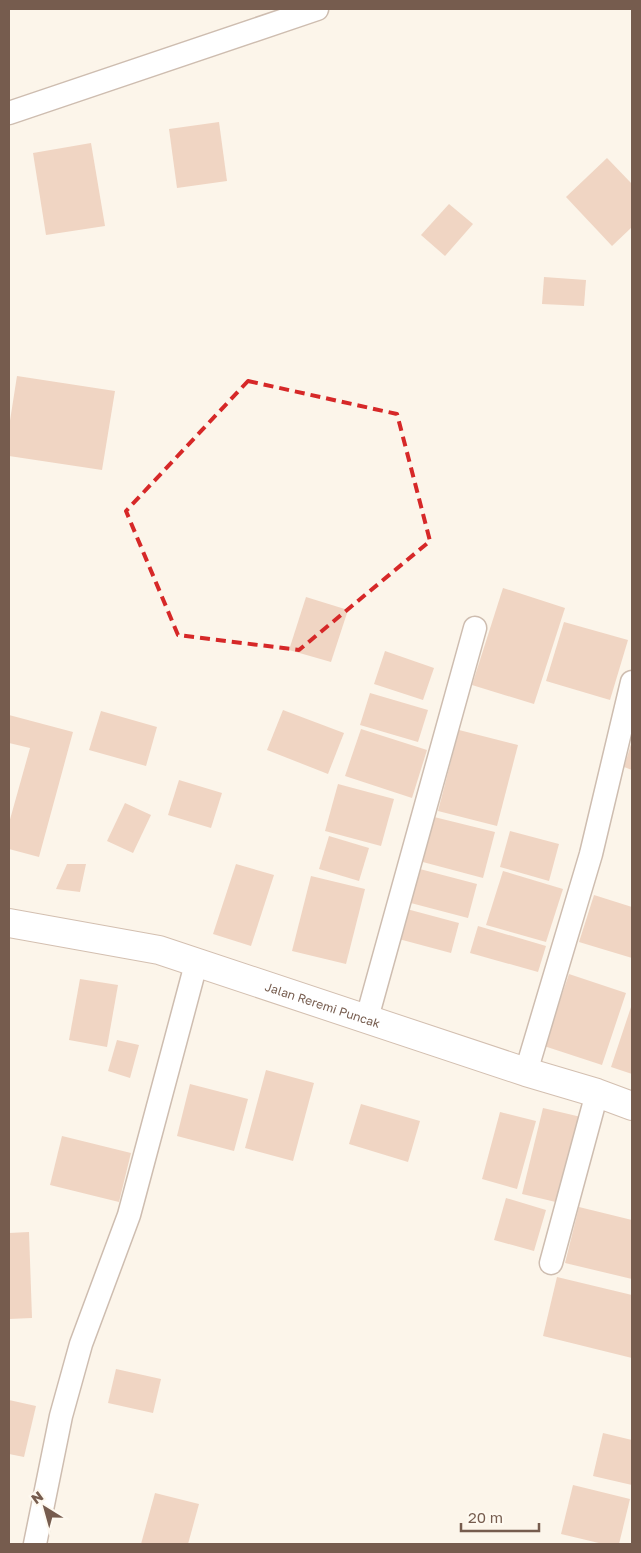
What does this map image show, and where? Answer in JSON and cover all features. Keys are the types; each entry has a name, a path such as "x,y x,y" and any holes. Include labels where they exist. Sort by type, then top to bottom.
{"street":[{"path":"9,113 317,9"},
{"path":"367,1018 475,628"},
{"path":"526,1072 591,854 632,682"},
{"name":"Jalan Reremi Puncak","path":"9,923 159,950 196,964 367,1018 632,1106"},
{"path":"34,1544 61,1416 81,1344 129,1215 196,964"},
{"path":"551,1263 597,1093"}],"highlighted area":[{"path":"248,381 397,414 430,541 299,650 178,635 126,511"}],"building":[{"path":"219,122 227,181 177,188 169,129"},
{"path":"91,143 105,226 46,235 33,153"},
{"path":"607,158 632,184 632,227 612,246 566,197"},
{"path":"449,204 473,224 445,256 421,235"},
{"path":"544,277 586,280 584,306 542,304"},
{"path":"17,376 115,391 102,470 9,456 9,427"},
{"path":"503,588 565,608 534,704 472,685"},
{"path":"306,597 348,610 331,662 289,650"},
{"path":"564,622 628,640 610,700 546,681"},
{"path":"385,651 434,668 423,700 374,684"},
{"path":"370,693 428,710 418,742 360,725"},
{"path":"283,710 344,733 328,774 267,750"},
{"path":"101,711 157,727 146,766 89,750"},
{"path":"9,715 73,732 39,857 9,849 9,823 30,748 9,743"},
{"path":"361,729 427,750 412,798 345,776"},
{"path":"459,730 518,745 497,826 438,811"},
{"path":"632,741 632,770 624,767"},
{"path":"179,780 222,793 211,828 168,815"},
{"path":"338,784 394,799 381,846 325,831"},
{"path":"125,803 151,815 133,853 107,841"},
{"path":"430,816 495,832 483,878 419,861"},
{"path":"510,831 559,844 549,881 500,867"},
{"path":"329,836 369,848 359,881 319,869"},
{"path":"67,864 86,864 80,892 56,889"},
{"path":"236,864 274,875 251,946 213,934"},
{"path":"416,868 477,884 468,918 407,902"},
{"path":"503,871 563,889 546,942 486,925"},
{"path":"311,876 365,889 346,964 292,951"},
{"path":"594,895 632,907 632,958 579,942"},
{"path":"403,908 459,923 451,953 395,938"},
{"path":"478,926 546,946 538,972 470,953"},
{"path":"569,974 626,993 602,1065 544,1046"},
{"path":"80,979 118,985 107,1047 69,1040"},
{"path":"632,1007 632,1074 611,1067"},
{"path":"117,1040 139,1045 130,1078 108,1071"},
{"path":"266,1070 314,1083 293,1161 245,1148"},
{"path":"190,1084 248,1099 234,1151 177,1136"},
{"path":"361,1104 420,1121 408,1162 349,1144"},
{"path":"543,1108 581,1117 560,1203 522,1194"},
{"path":"500,1112 536,1121 517,1189 482,1179"},
{"path":"62,1136 131,1153 119,1202 50,1185"},
{"path":"506,1198 546,1210 534,1251 494,1240"},
{"path":"579,1207 632,1220 632,1279 565,1263"},
{"path":"29,1232 32,1318 9,1319 9,1233"},
{"path":"557,1277 632,1295 632,1358 543,1336"},
{"path":"116,1369 161,1379 153,1413 108,1403"},
{"path":"9,1400 36,1406 24,1457 9,1454"},
{"path":"603,1433 632,1440 632,1485 593,1476"},
{"path":"573,1485 630,1499 619,1544 603,1544 561,1534"},
{"path":"155,1493 199,1504 188,1544 141,1544"}]}
